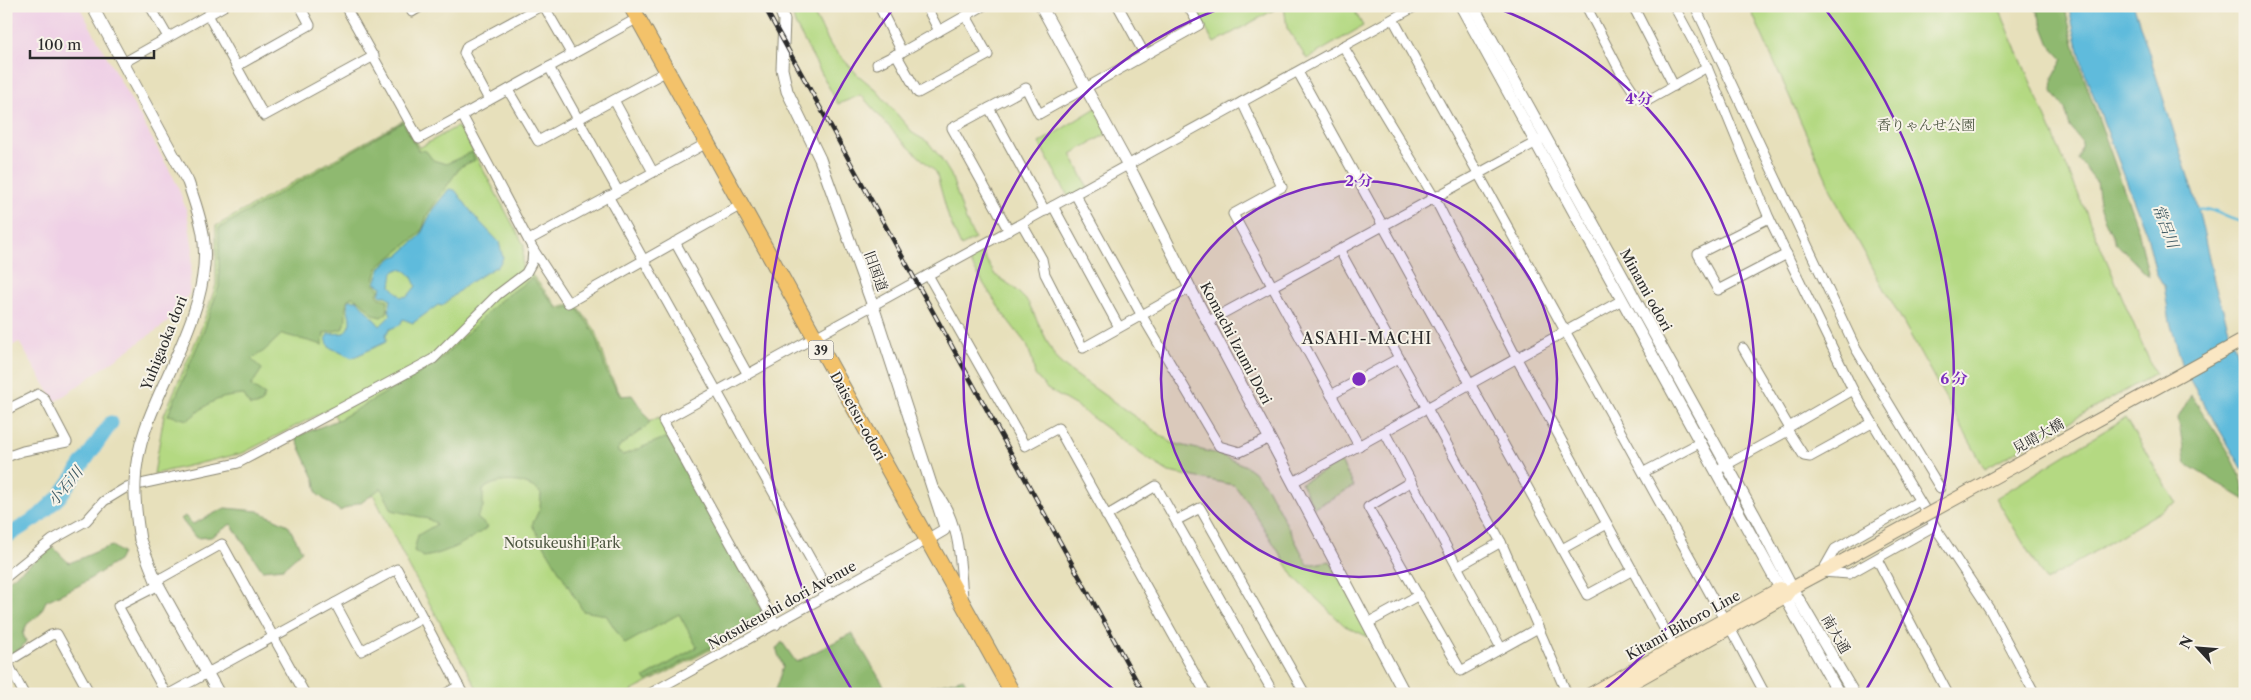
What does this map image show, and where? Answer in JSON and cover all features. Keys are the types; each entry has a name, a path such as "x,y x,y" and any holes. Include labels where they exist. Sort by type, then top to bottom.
{"highway":[{"name":"Daisetsu-odori","path":"634,12 1012,694"}],"main road":[{"name":"見晴大橋","path":"1846,559 2245,340"},
{"name":"Kitami Bihoro Line","path":"1590,694 1677,652 1846,559"},
{"name":"Kitami Bihoro Line","path":"1613,694 1677,652"}],"street":[{"name":"Yuhigaoka dori","path":"92,6 188,182 197,208 203,236 203,273 200,295 188,329 146,426 138,451 135,482 140,540 157,583 219,694"},
{"path":"150,6 168,37"},
{"path":"123,63 224,6"},
{"path":"237,66 310,26 300,6"},
{"path":"346,6 419,139 572,55 634,12"},
{"path":"409,6 412,12 422,6"},
{"path":"489,100 464,53 467,46 543,6 572,55"},
{"name":"旧国道","path":"778,6 784,20 782,69 787,91 820,159 872,306 945,527 944,530 927,540"},
{"path":"879,6 918,93 988,54 966,16"},
{"path":"926,6 939,31"},
{"path":"877,64 983,6"},
{"name":"Komachi Izumi Dori","path":"1041,6 1128,166 1190,288 1405,694"},
{"path":"1118,6 1145,55"},
{"path":"1009,231 952,128 1026,88 1039,114 1199,25 1188,6"},
{"path":"776,625 663,421 1416,6"},
{"name":"Minami odori","path":"1460,6 1540,140 1721,468 1786,591"},
{"name":"Minami odori","path":"1473,6 1622,300 1701,442 1721,468"},
{"path":"1586,6 1620,72 1638,98 1647,101 1707,67"},
{"path":"1633,6 1674,86"},
{"path":"1674,6 1707,67 1769,218 1820,326 1872,423 1934,526 1990,610 2035,694"},
{"path":"1695,6 1856,348 1940,488"},
{"path":"208,15 264,116 374,56"},
{"path":"1393,19 1765,694"},
{"path":"1343,46 1434,197 1517,359 1677,652"},
{"path":"549,68 618,191"},
{"path":"508,90 538,142 667,71"},
{"path":"1298,72 1587,595 1633,570"},
{"path":"614,100 653,172"},
{"path":"1242,102 1282,187 1233,214 1359,446"},
{"path":"989,108 1119,327"},
{"path":"462,115 531,245 568,303 741,205"},
{"path":"1209,321 1540,140"},
{"path":"531,245 608,196 707,143"},
{"path":"1076,194 1141,314 1219,446 1240,452 1270,438"},
{"path":"608,196 830,594"},
{"path":"1769,218 1698,254 1718,290 1787,254"},
{"path":"1022,224 1042,259 1045,274 1083,348 1190,288"},
{"path":"675,242 748,373"},
{"path":"6,577 52,540 86,520 104,501 127,487 238,462 432,359 497,295 526,273 532,262 531,245"},
{"path":"1340,251 1501,542 1567,694"},
{"path":"928,275 1025,446 1058,428 1206,694"},
{"path":"1293,482 1622,300"},
{"path":"1742,348 1804,456 1810,457 1872,423"},
{"path":"1331,395 1399,358"},
{"path":"1721,468 1854,390"},
{"path":"6,410 38,394 44,398 67,442 23,450 6,457"},
{"path":"1384,433 1501,648"},
{"path":"1644,472 1701,442"},
{"path":"1410,482 1368,507 1461,671 1538,628"},
{"path":"1106,516 1156,486 1274,694"},
{"path":"933,487 946,503 959,542 963,603"},
{"path":"1920,502 1835,549 1822,572 1849,574 1934,526"},
{"path":"1177,520 1200,508 1305,694"},
{"path":"1562,550 1607,524"},
{"name":"Notsukeushi dori Avenue","path":"649,694 927,540"},
{"path":"1457,567 1501,542"},
{"path":"306,694 273,636 222,544 118,606 168,694 207,672 273,636 335,603 397,569 461,690 444,694"},
{"path":"1877,559 1948,694"},
{"path":"1786,591 1838,694"},
{"name":"南大通","path":"1786,591 1854,694"},
{"path":"1368,623 1419,595"},
{"path":"335,603 361,651 423,618"},
{"path":"24,694 7,662 51,635 57,634 90,694"}],"shaded area":[{"path":"6,6 79,6 177,184 187,212 193,249 189,294 168,322 55,402 19,342 6,349"}],"green space":[{"path":"790,6 810,6 831,46 857,74 876,90 914,134 928,142 940,157 951,175 966,221 975,239 961,246 949,219 936,172 899,138 861,95 838,104 795,24"},
{"path":"1193,6 1281,6 1214,43"},
{"path":"1284,6 1352,6 1363,26 1307,59 1287,28"},
{"name":"香りゃんせ公園","path":"1749,6 1998,6 2155,374 1985,469 1839,207"},
{"path":"2035,6 2064,6 2082,72 2138,229 2149,277 2115,242 2100,209 2096,182 2078,159 2082,142 2070,127 2065,109 2052,91 2053,77 2063,59 2050,45"},
{"path":"1096,108 1110,132 1071,154 1088,188 1069,198 1039,143"},
{"name":"Notsukeushi Park","path":"404,120 419,148 456,127 461,129 524,245 522,270 533,276 559,308 575,303 596,331 609,372 619,392 647,423 659,417 769,619 626,694 480,694 407,563 331,408 243,453 154,474 164,415 201,329 216,285 216,226"},
{"path":"403,122 418,150 426,151 433,160 446,164 472,152 475,160 460,167 427,215 423,228 417,236 378,267 373,283 380,289 377,294 380,298 388,300 387,313 381,317 377,316 360,301 352,297 348,299 346,321 343,329 324,333 323,345 282,334 264,351 251,359 262,369 251,386 265,395 261,404 250,406 244,395 234,396 213,402 188,420 168,415 204,330 219,286 219,228"},
{"path":"980,249 995,275 1013,287 1028,302 1056,359 1066,368 1172,443 1218,454 1246,466 1254,472 1267,487 1308,565 1330,561 1373,639 1345,626 1295,578 1247,501 1234,485 1169,472 1145,457 1078,407 1047,389 1035,375 1027,345 1003,314 966,256"},
{"path":"532,278 559,310 575,305 594,332 607,373 620,396 632,395 650,421 647,426 620,446 617,451 623,455 667,437 766,618 647,681 644,678 697,647 679,614 625,644 606,615 583,611 532,525 540,508 541,494 536,489 529,485 513,482 496,483 489,486 483,490 483,507 477,518 488,527 457,546 441,553 424,557 414,551 418,535 437,524 428,519 392,510 381,488 361,503 340,511 317,494 315,480 295,437 340,419 437,363 498,302"},
{"path":"2191,395 2233,459 2239,473 2245,500 2186,464 2178,418"},
{"path":"2125,418 2176,502 2046,581 1996,498"},
{"path":"1341,462 1354,486 1314,508 1301,483"},
{"path":"225,508 258,511 288,525 302,551 283,568 262,570 231,524 211,537 196,538 181,519 185,516 193,524"},
{"path":"112,546 122,553 118,561 80,585 46,601 40,614 27,624 23,634 26,641 21,649 7,655 6,582 53,547 69,563"},
{"path":"852,633 889,694 777,694 775,690 783,667 776,649 782,642 796,662"},
{"path":"963,678 971,694 907,694 921,689"}],"water":[{"name":"常呂川","path":"2068,6 2134,6 2198,208 2215,285 2245,380 2245,473 2184,370 2170,322 2164,286 2156,273 2147,235 2084,71"},
{"path":"449,189 455,190 476,218 499,242 503,258 499,265 467,284 442,306 438,305 413,323 403,319 400,325 390,329 386,334 386,342 352,358 329,347 326,338 328,334 344,333 350,324 349,300 357,300 380,326 391,315 389,310 391,300 387,296 379,294 382,287 375,283 381,267 393,257 399,255 420,236 433,209","holes":["399,269 410,274 416,286 408,296 401,297 391,286 393,272"]}],"waterway":[{"path":"2197,209 2209,210 2233,220 2245,222"},
{"name":"小石川","path":"6,537 39,516 60,496 111,423"}],"railway":[{"path":"764,6 1144,694"}],"district":[{"name":"ASAHI-MACHI","path":"1367,338"}]}
